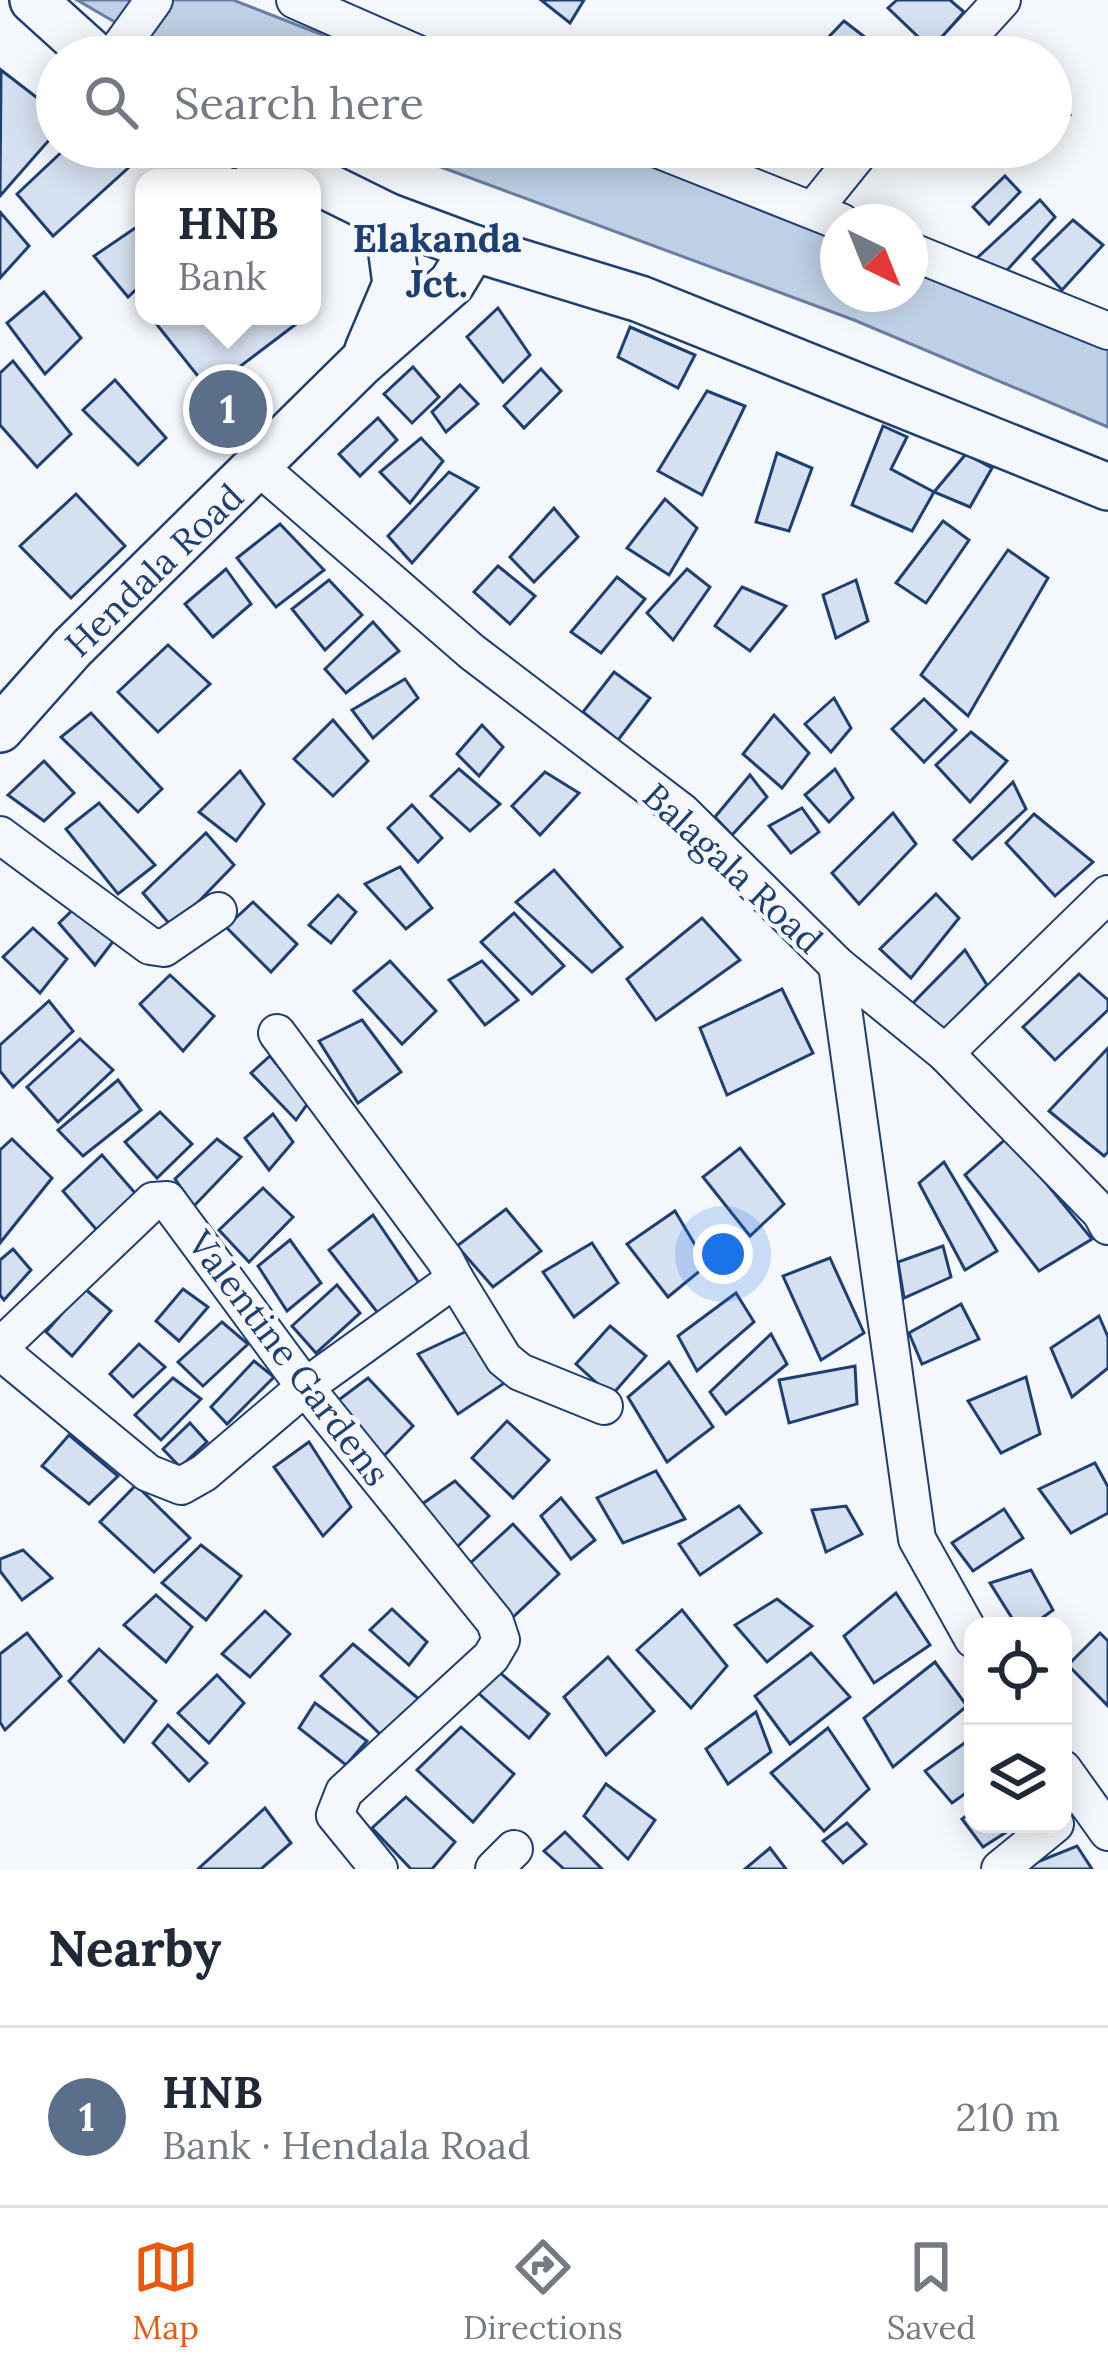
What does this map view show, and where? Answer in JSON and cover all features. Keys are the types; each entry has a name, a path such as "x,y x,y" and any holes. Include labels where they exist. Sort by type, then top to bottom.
{"main road":[{"path":"33,0 89,36"},
{"path":"321,183 387,216 640,299 1108,487"},
{"name":"Hendala Road","path":"361,363 396,284 387,216"},
{"name":"Hendala Road","path":"0,729 73,648 361,363 452,283 473,248"}],"street":[{"path":"124,36 154,0"},
{"path":"295,0 377,36"},
{"path":"969,36 1002,0"},
{"path":"705,168 820,213"},
{"path":"833,204 853,168"},
{"path":"928,257 1108,331"},
{"name":"Balagala Road","path":"260,467 472,652 682,812 837,965 917,1539 964,1624"},
{"path":"0,835 150,946 164,948 218,911"},
{"path":"945,1053 1108,894"},
{"path":"837,965 945,1053 1106,1215"},
{"path":"278,1033 445,1260 504,1359 520,1372 604,1406"},
{"name":"Valentine Gardens","path":"0,1349 153,1201 166,1200 305,1388 496,1622 501,1640 491,1658 344,1792 335,1815 379,1869"},
{"path":"0,1349 148,1473 181,1486 204,1474 305,1388 455,1279"},
{"path":"1074,1808 1108,1832"},
{"path":"1000,1869 1044,1833"}],"water":[{"path":"77,0 233,0 325,36 139,36"},
{"path":"444,168 664,168 820,230 820,307"},
{"path":"928,273 1108,345 1108,427 832,312 928,312"}],"building":[{"path":"541,0 584,0 570,23"},
{"path":"897,0 950,0 964,12 943,36 917,36 888,8"},
{"path":"844,21 863,36 830,36"},
{"path":"1,70 36,97 36,155 0,196"},
{"path":"45,168 128,168 53,236 17,194"},
{"path":"1005,176 1020,192 989,224 973,207"},
{"path":"1040,200 1055,217 1001,277 977,258"},
{"path":"0,212 29,246 0,278"},
{"path":"1073,220 1103,245 1062,290 1033,259"},
{"path":"135,228 135,290 128,297 94,256"},
{"path":"44,292 81,338 45,374 7,323"},
{"path":"498,308 530,355 503,382 467,337"},
{"path":"157,325 295,325 209,390"},
{"path":"630,327 695,355 678,388 618,357"},
{"path":"13,361 71,434 37,467 0,425 0,373"},
{"path":"413,367 439,397 412,423 384,394"},
{"path":"541,369 561,391 524,428 504,406"},
{"path":"115,380 166,438 138,465 83,410"},
{"path":"460,385 478,404 446,432 432,412"},
{"path":"707,391 745,406 702,495 658,471"},
{"path":"378,418 397,440 360,476 339,454"},
{"path":"883,426 907,437 891,469 934,492 912,531 852,505"},
{"path":"421,438 443,461 410,503 380,472"},
{"path":"777,453 812,468 789,531 756,522"},
{"path":"966,454 992,468 970,507 934,492"},
{"path":"449,472 478,488 412,563 388,536"},
{"path":"76,494 125,546 71,598 20,546"},
{"path":"665,499 697,528 669,575 627,548"},
{"path":"554,508 578,537 534,582 510,557"},
{"path":"943,521 969,540 926,603 896,583"},
{"path":"280,524 324,570 276,607 237,558"},
{"path":"1008,550 1048,578 968,716 921,675"},
{"path":"498,566 535,596 510,624 474,592"},
{"path":"226,569 251,604 213,637 185,604"},
{"path":"687,569 710,587 673,640 647,613"},
{"path":"617,577 645,599 601,653 571,632"},
{"path":"329,580 362,615 325,650 292,609"},
{"path":"856,580 868,621 836,638 823,595"},
{"path":"742,587 786,606 750,651 715,626"},
{"path":"373,622 399,651 346,693 325,669"},
{"path":"168,645 210,684 158,732 118,692"},
{"path":"614,672 650,698 618,740 583,712"},
{"path":"405,679 418,698 373,738 352,710"},
{"path":"834,698 851,728 831,752 805,724"},
{"path":"924,699 956,730 924,762 892,729"},
{"path":"91,713 162,789 138,812 61,737"},
{"path":"774,715 809,753 782,788 743,754"},
{"path":"333,720 368,761 333,796 294,759"},
{"path":"482,725 503,747 479,776 457,754"},
{"path":"971,732 1007,761 970,802 936,765"},
{"path":"44,761 74,793 44,821 8,795"},
{"path":"459,769 500,804 470,831 431,796"},
{"path":"835,769 853,798 829,822 805,795"},
{"path":"240,771 264,804 236,841 199,812"},
{"path":"545,772 579,793 540,835 512,806"},
{"path":"750,775 767,797 732,835 715,817"},
{"path":"1013,782 1026,809 972,859 954,840"},
{"path":"99,803 155,865 118,894 66,829"},
{"path":"412,805 442,838 418,862 388,828"},
{"path":"802,808 819,832 791,853 769,826"},
{"path":"893,813 916,844 859,904 832,873"},
{"path":"1034,814 1093,862 1055,896 1006,843"},
{"path":"206,833 234,865 173,928 143,893"},
{"path":"400,867 432,908 406,929 365,884"},
{"path":"554,870 622,947 592,972 516,902"},
{"path":"936,894 959,918 911,978 880,949"},
{"path":"338,895 356,912 331,943 309,925"},
{"path":"253,902 297,944 271,972 226,927"},
{"path":"79,904 118,935 95,965 59,923"},
{"path":"514,913 564,966 532,994 481,942"},
{"path":"702,918 740,960 656,1020 627,979"},
{"path":"33,928 67,959 40,993 3,957"},
{"path":"965,950 987,985 941,1032 912,1004"},
{"path":"390,961 436,1011 402,1044 354,991"},
{"path":"482,961 518,1000 485,1025 449,980"},
{"path":"1079,974 1108,1000 1108,1010 1055,1060 1023,1027"},
{"path":"170,975 214,1016 183,1051 140,1004"},
{"path":"782,989 813,1053 727,1095 700,1028"},
{"path":"49,1001 73,1031 13,1087 0,1071 0,1045"},
{"path":"362,1020 401,1072 358,1103 319,1041"},
{"path":"80,1039 113,1070 58,1122 27,1087"},
{"path":"1108,1048 1108,1152 1104,1156 1049,1111"},
{"path":"270,1056 308,1103 296,1120 251,1073"},
{"path":"118,1080 141,1110 83,1156 58,1130"},
{"path":"160,1112 192,1144 157,1178 125,1142"},
{"path":"273,1114 293,1142 269,1170 245,1138"},
{"path":"1008,1137 1092,1239 1039,1271 965,1175"},
{"path":"12,1139 52,1178 0,1243 0,1150"},
{"path":"217,1139 241,1157 194,1206 175,1179"},
{"path":"740,1148 784,1204 750,1236 703,1177"},
{"path":"102,1155 142,1201 101,1235 63,1191"},
{"path":"944,1162 997,1251 965,1270 919,1183"},
{"path":"263,1188 293,1217 249,1262 219,1230"},
{"path":"506,1209 541,1251 493,1287 457,1246"},
{"path":"675,1211 707,1265 668,1297 627,1244"},
{"path":"373,1215 419,1283 381,1317 329,1250"},
{"path":"290,1240 321,1283 287,1311 258,1266"},
{"path":"592,1243 618,1283 574,1317 543,1272"},
{"path":"943,1246 951,1277 904,1298 898,1262"},
{"path":"13,1249 31,1270 4,1300 0,1260"},
{"path":"830,1258 864,1333 821,1360 783,1276"},
{"path":"337,1285 360,1313 316,1353 292,1326"},
{"path":"84,1288 111,1311 72,1356 46,1332"},
{"path":"183,1289 208,1307 179,1341 156,1321"},
{"path":"736,1293 754,1322 697,1371 678,1336"},
{"path":"961,1304 979,1339 922,1364 909,1333"},
{"path":"1099,1316 1108,1337 1108,1368 1072,1397 1051,1348"},
{"path":"222,1322 248,1344 203,1386 178,1362"},
{"path":"610,1326 646,1356 611,1396 576,1364"},
{"path":"467,1331 506,1382 458,1414 418,1354"},
{"path":"771,1334 787,1364 726,1414 710,1392"},
{"path":"139,1344 165,1367 133,1397 110,1374"},
{"path":"254,1361 274,1377 227,1424 211,1407"},
{"path":"669,1362 713,1427 667,1462 628,1397"},
{"path":"855,1366 857,1404 789,1423 779,1380"},
{"path":"1026,1377 1040,1434 1001,1453 968,1401"},
{"path":"173,1378 201,1399 161,1440 135,1415"},
{"path":"368,1378 413,1426 379,1461 332,1405"},
{"path":"507,1421 549,1460 513,1498 472,1458"},
{"path":"190,1423 207,1442 180,1467 163,1449"},
{"path":"69,1435 118,1476 89,1504 42,1466"},
{"path":"309,1442 351,1507 323,1536 274,1467"},
{"path":"1095,1463 1108,1487 1108,1513 1071,1533 1039,1489"},
{"path":"656,1471 685,1519 623,1543 597,1498"},
{"path":"455,1481 489,1516 455,1549 415,1509"},
{"path":"136,1485 190,1538 154,1572 100,1522"},
{"path":"561,1498 595,1540 571,1559 541,1516"},
{"path":"739,1506 761,1533 700,1575 679,1544"},
{"path":"846,1506 862,1534 826,1552 812,1510"},
{"path":"1004,1509 1023,1538 973,1571 952,1543"},
{"path":"513,1524 559,1574 512,1618 466,1567"},
{"path":"201,1545 241,1576 206,1620 162,1583"},
{"path":"23,1550 52,1578 22,1600 0,1571 0,1559"},
{"path":"1031,1570 1053,1610 1043,1617 1011,1617 990,1583"},
{"path":"896,1593 930,1645 874,1683 844,1636"},
{"path":"156,1595 192,1627 166,1662 124,1625"},
{"path":"777,1599 812,1626 767,1662 735,1625"},
{"path":"392,1609 427,1642 409,1665 370,1630"},
{"path":"682,1610 727,1666 691,1708 637,1650"},
{"path":"265,1611 290,1634 250,1677 222,1654"},
{"path":"27,1633 61,1676 5,1730 0,1722 0,1654"},
{"path":"1100,1633 1108,1641 1108,1706 1072,1669 1072,1661"},
{"path":"353,1644 420,1700 385,1739 321,1676"},
{"path":"99,1649 156,1701 124,1742 69,1681"},
{"path":"811,1653 850,1697 790,1744 755,1696"},
{"path":"608,1657 654,1711 606,1755 564,1697"},
{"path":"935,1662 964,1702 964,1708 893,1767 864,1718"},
{"path":"498,1671 549,1714 529,1738 477,1692"},
{"path":"217,1675 244,1703 209,1743 178,1713"},
{"path":"315,1703 367,1741 346,1765 299,1728"},
{"path":"756,1712 771,1752 728,1784 706,1749"},
{"path":"168,1725 207,1763 189,1781 153,1743"},
{"path":"461,1727 514,1774 473,1822 417,1770"},
{"path":"828,1728 869,1789 824,1831 771,1773"},
{"path":"964,1743 964,1794 952,1803 925,1771"},
{"path":"606,1784 655,1820 628,1859 584,1816"},
{"path":"406,1797 455,1842 432,1869 411,1869 372,1828"},
{"path":"265,1808 291,1843 261,1869 198,1869"},
{"path":"847,1823 866,1844 843,1863 823,1841"},
{"path":"565,1832 602,1869 564,1869 544,1851"},
{"path":"972,1833 1005,1833 983,1847"},
{"path":"1077,1846 1092,1869 1020,1869"},
{"path":"770,1848 786,1869 745,1869"}],"place":[{"name":"HNB","path":"228,409"}],"district":[{"name":"Elakanda Jct.","path":"437,260"}]}
